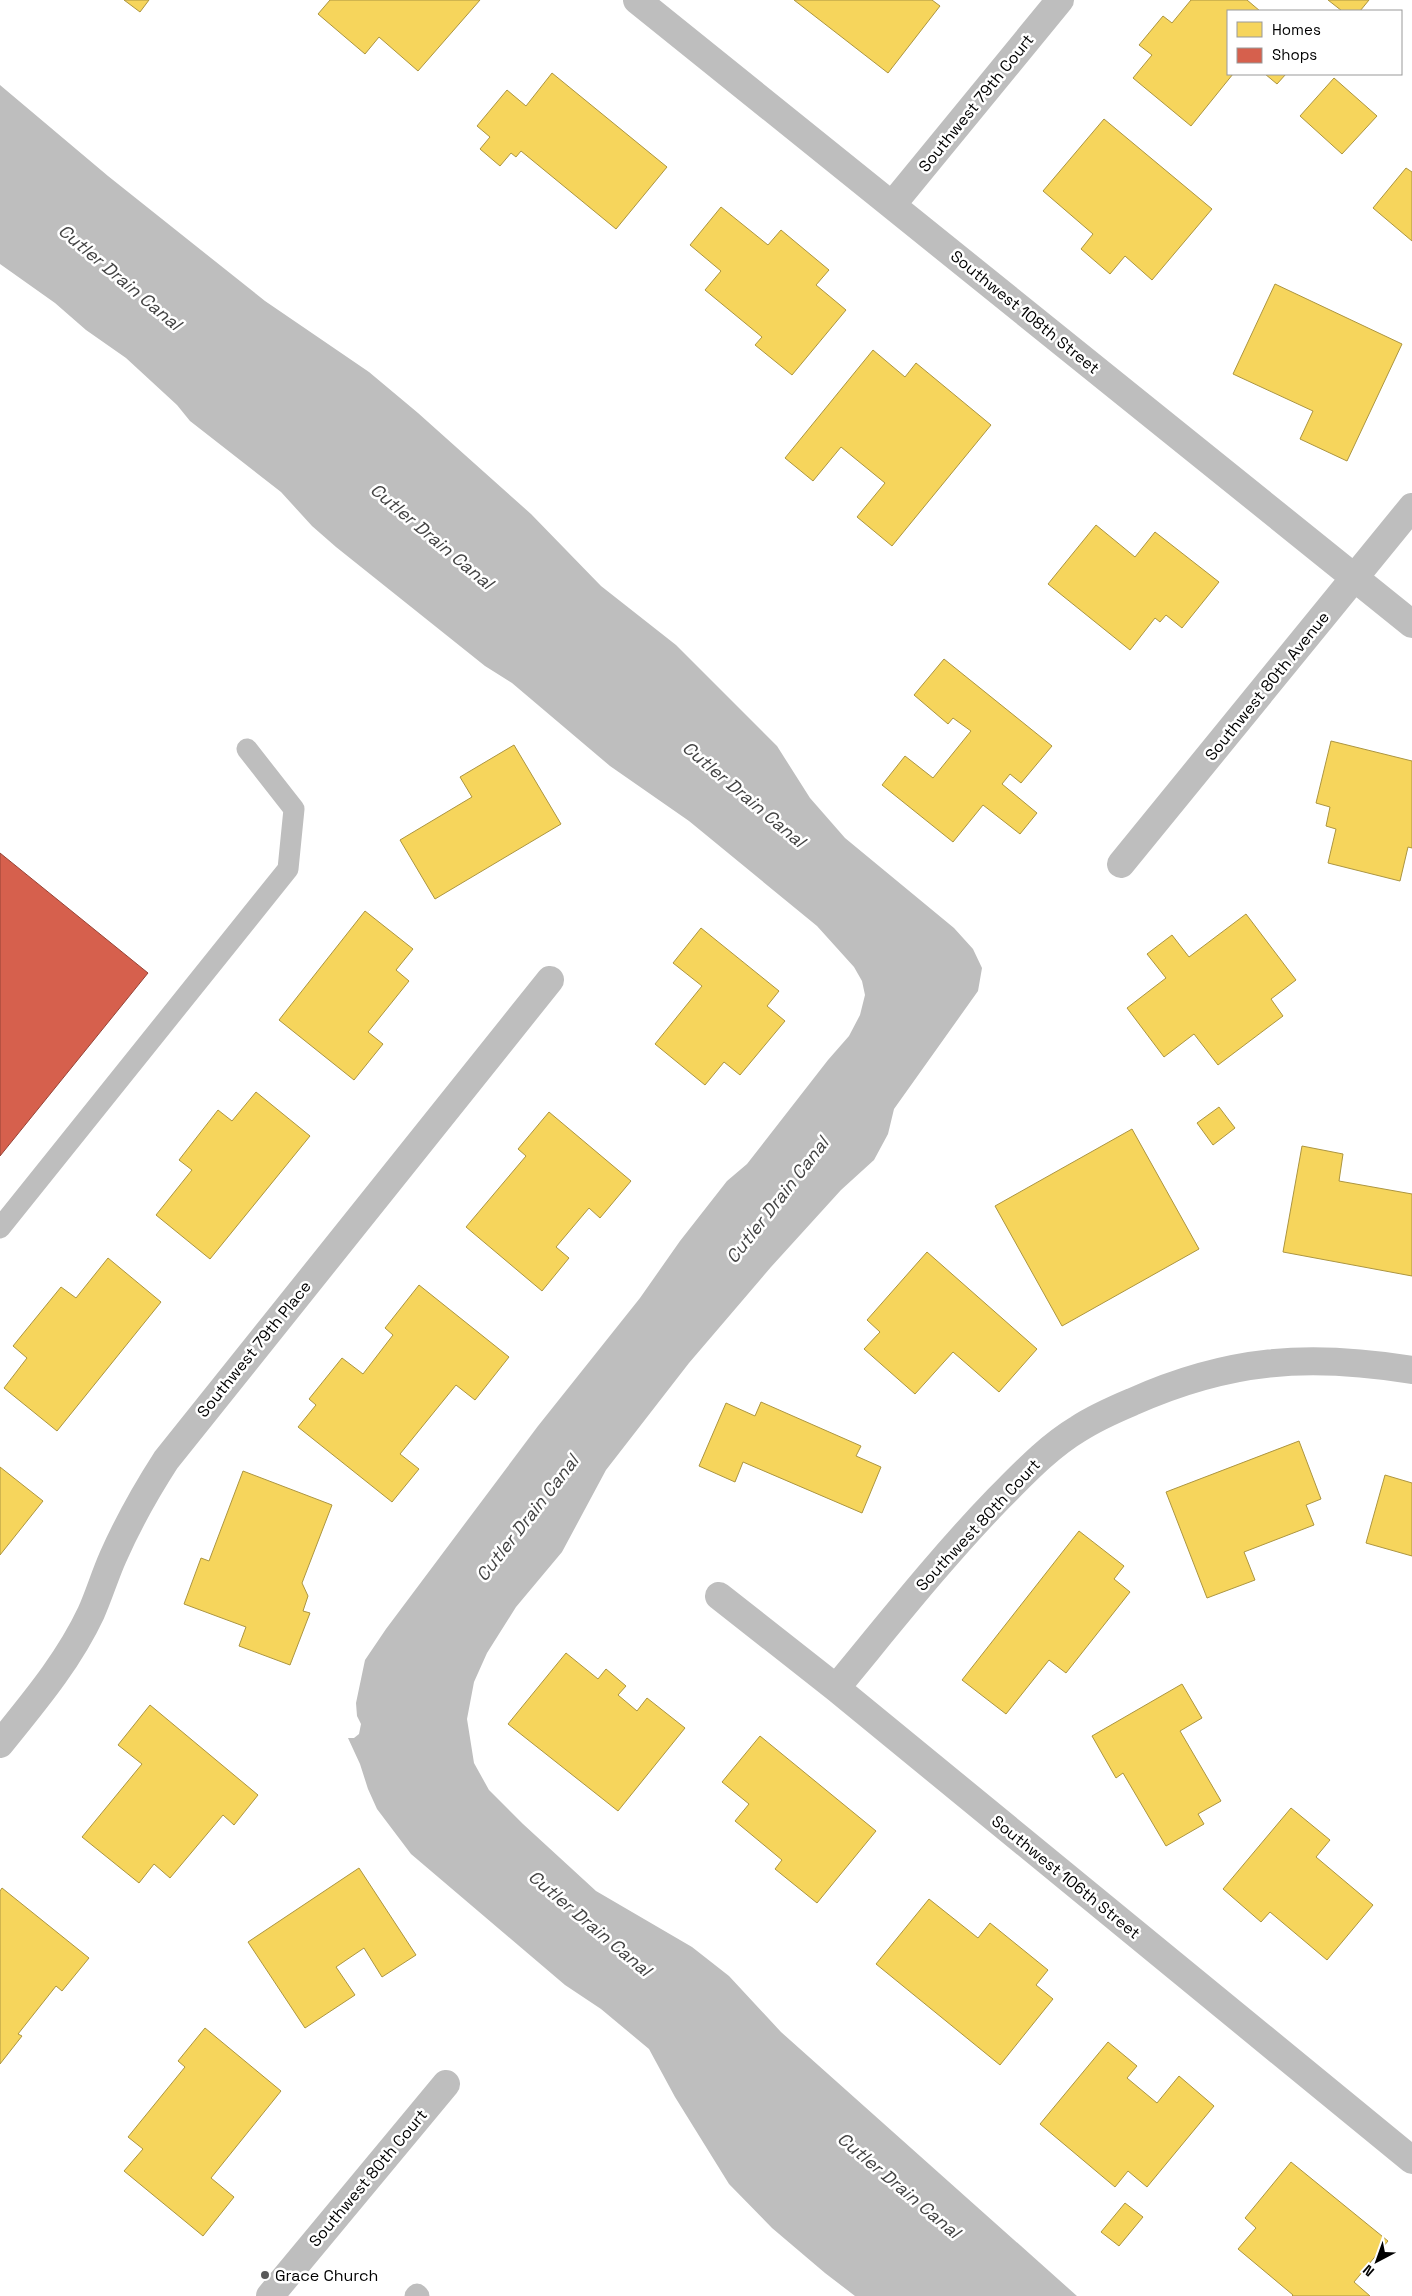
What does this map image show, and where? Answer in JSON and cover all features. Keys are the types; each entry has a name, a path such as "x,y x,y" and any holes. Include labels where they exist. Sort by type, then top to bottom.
{"street":[{"name":"Southwest 108th Street","path":"636,0 1412,624"},
{"name":"Southwest 79th Court","path":"892,205 1060,0"},
{"name":"Southwest 80th Avenue","path":"1121,864 1412,507"},
{"name":"Southwest 79th Place","path":"0,1744 42,1692 68,1654 90,1614 113,1557 137,1506 166,1460 550,980"},
{"name":"Southwest 80th Court","path":"836,1688 970,1528 1043,1455 1077,1429 1168,1386 1222,1369 1312,1360 1363,1363 1412,1370"},
{"name":"Southwest 106th Street","path":"719,1596 836,1688 1412,2160"},
{"name":"Southwest 80th Court","path":"270,2296 446,2084"}],"lane":[{"path":"0,1228 288,869 294,809 247,749"},
{"path":"415,2296 417,2294 420,2296"}],"water":[{"name":"Cutler Drain Canal","path":"0,85 108,176 265,301 369,372 418,413 531,514 601,586 676,645 777,746 810,798 845,838 954,928 973,949 982,968 978,991 894,1109 888,1134 874,1160 841,1190 771,1267 689,1363 606,1470 562,1552 516,1607 487,1653 474,1682 467,1719 474,1763 489,1790 523,1824 596,1891 692,1947 729,1976 781,2032 1077,2296 855,2296 772,2228 729,2184 675,2097 649,2049 601,2009 565,1985 411,1854 377,1809 348,1738 354,1738 359,1734 361,1724 357,1716 356,1703 365,1660 386,1629 538,1426 640,1298 680,1241 727,1181 747,1164 849,1036 860,1015 865,995 862,981 854,967 817,926 689,821 610,766 512,683 485,666 336,547 312,526 281,492 190,421 177,405 126,358 86,330 55,303 0,264"}],"building: Homes":[{"path":"124,0 149,0 140,12"},
{"path":"330,0 480,0 418,71 379,37 365,54 318,14"},
{"path":"794,0 932,0 940,6 888,73"},
{"path":"1191,0 1247,0 1259,10 1227,10 1227,75 1232,75 1191,126 1133,78 1152,55 1139,45 1163,16 1172,23"},
{"path":"1328,0 1369,0 1361,10 1341,10"},
{"path":"552,73 667,167 616,229 521,151 516,157 511,153 500,166 480,149 490,137 477,126 507,90 526,106"},
{"path":"1266,75 1285,75 1277,84"},
{"path":"1334,78 1377,116 1342,154 1300,116"},
{"path":"1104,119 1212,209 1152,280 1125,256 1110,274 1081,249 1093,234 1043,191"},
{"path":"1406,168 1412,172 1412,241 1373,208"},
{"path":"721,207 768,245 781,230 829,270 816,285 846,310 792,375 755,345 762,337 705,290 721,271 690,245"},
{"path":"1275,284 1402,344 1347,461 1300,439 1313,411 1233,374"},
{"path":"873,350 905,377 916,363 991,425 892,546 857,517 885,483 841,447 813,481 785,458"},
{"path":"1096,525 1135,557 1155,532 1219,582 1182,628 1166,615 1160,622 1155,618 1130,650 1048,584"},
{"path":"944,659 1052,746 1021,783 1010,774 1002,784 1037,813 1020,834 983,805 953,842 882,785 905,756 933,778 971,731 953,718 948,724 914,695"},
{"path":"1331,741 1412,761 1412,848 1408,847 1400,881 1328,863 1336,829 1326,826 1330,807 1316,803"},
{"path":"514,745 561,824 435,899 400,840 472,797 460,777"},
{"path":"365,911 413,949 396,970 409,981 368,1032 383,1044 354,1080 279,1020"},
{"path":"1246,914 1296,980 1271,999 1283,1016 1218,1065 1194,1034 1164,1057 1127,1008 1166,978 1147,954 1172,935 1189,957"},
{"path":"701,928 779,991 767,1006 785,1021 740,1075 724,1062 705,1085 655,1044 702,986 673,963"},
{"path":"256,1092 310,1136 210,1259 156,1215 192,1170 179,1160 218,1110 232,1121"},
{"path":"1219,1107 1235,1128 1213,1145 1197,1123"},
{"path":"549,1112 631,1181 600,1218 589,1208 556,1247 569,1258 542,1291 466,1227 526,1156 518,1149"},
{"path":"1132,1129 1199,1249 1062,1326 995,1206"},
{"path":"1302,1146 1343,1154 1339,1181 1412,1194 1412,1276 1283,1252"},
{"path":"927,1252 1037,1349 999,1392 953,1352 915,1394 864,1349 880,1332 867,1320"},
{"path":"108,1258 161,1302 57,1431 4,1388 27,1358 13,1346 61,1287 76,1298"},
{"path":"419,1285 509,1357 475,1400 456,1385 400,1454 419,1469 392,1502 298,1427 316,1405 309,1399 342,1358 363,1374 393,1335 385,1328"},
{"path":"761,1402 861,1446 856,1456 881,1467 862,1513 743,1462 735,1482 699,1466 726,1403 755,1416"},
{"path":"1299,1441 1321,1499 1306,1505 1314,1525 1244,1552 1255,1580 1207,1598 1166,1492"},
{"path":"0,1467 43,1501 0,1555"},
{"path":"243,1471 332,1505 302,1583 308,1596 303,1611 310,1613 290,1665 239,1646 246,1627 184,1604 201,1558 209,1561"},
{"path":"1385,1475 1412,1483 1412,1556 1366,1543"},
{"path":"1079,1531 1124,1566 1114,1579 1130,1592 1066,1673 1049,1660 1006,1714 962,1680"},
{"path":"566,1653 598,1679 606,1669 626,1686 618,1695 637,1711 647,1698 685,1728 618,1811 508,1724"},
{"path":"1182,1684 1202,1718 1180,1731 1221,1801 1198,1814 1204,1824 1166,1846 1123,1773 1116,1778 1092,1736"},
{"path":"150,1705 258,1795 234,1825 223,1815 170,1878 154,1864 139,1883 82,1837 142,1764 118,1745"},
{"path":"760,1736 876,1831 817,1903 775,1869 782,1860 735,1821 749,1804 722,1782"},
{"path":"1291,1808 1330,1840 1316,1857 1373,1905 1327,1960 1270,1912 1261,1922 1223,1889"},
{"path":"359,1868 416,1955 382,1977 364,1948 336,1967 355,1995 305,2028 248,1942"},
{"path":"2,1888 89,1958 62,1991 56,1986 18,2034 22,2036 0,2064 0,1891"},
{"path":"929,1899 978,1938 990,1923 1048,1970 1036,1985 1053,1999 1000,2065 876,1964"},
{"path":"205,2028 281,2091 211,2178 234,2197 203,2236 124,2171 143,2149 128,2137 185,2067 178,2061"},
{"path":"1108,2042 1137,2066 1127,2078 1157,2103 1179,2076 1214,2106 1147,2187 1128,2171 1115,2187 1040,2124"},
{"path":"1291,2162 1388,2241 1354,2282 1370,2296 1292,2296 1238,2249 1256,2228 1245,2218"},
{"path":"1125,2203 1143,2217 1119,2246 1101,2232"}],"building: Shops":[{"path":"0,853 148,973 0,1156"}],"place":[{"name":"Grace Church","path":"265,2275"}]}
